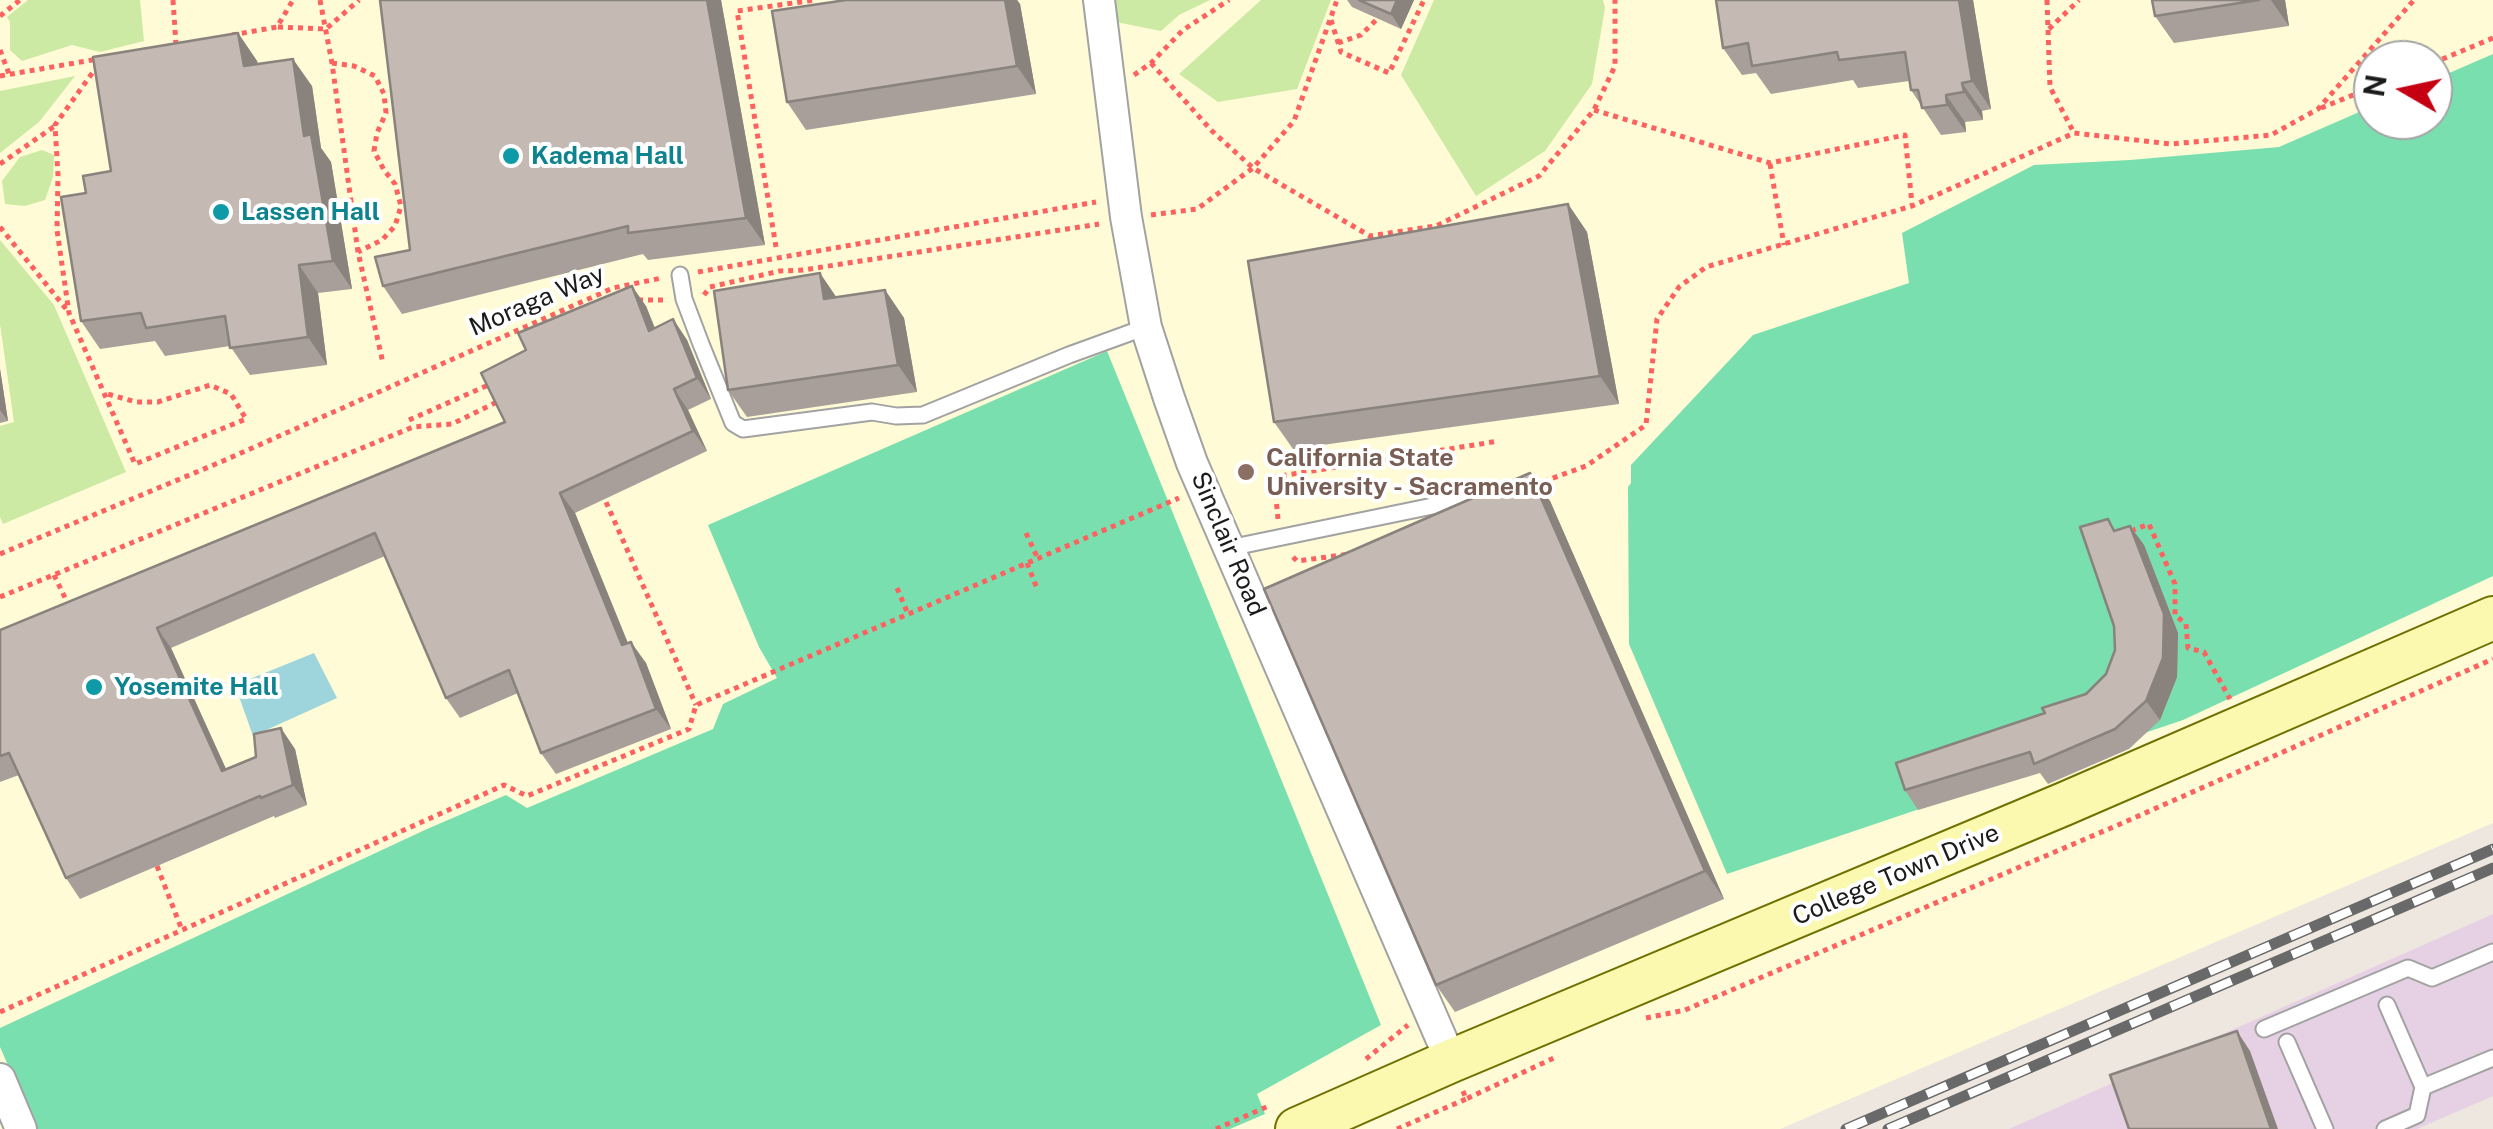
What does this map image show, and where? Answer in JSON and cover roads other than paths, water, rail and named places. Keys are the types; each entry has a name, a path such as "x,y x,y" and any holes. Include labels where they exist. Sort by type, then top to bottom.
{"street":[{"name":"Sinclair Road","path":"1099,0 1111,92 1117,213 1146,328 1192,463 1458,1080"},
{"name":"College Town Drive","path":"1297,1129 1458,1080 2064,804 2493,618"},
{"path":"0,1079 22,1129"}],"lane":[{"path":"680,275 684,299 733,422 743,429 872,412 923,415 1146,328"},
{"path":"1229,548 1534,485"},
{"path":"2264,1029 2408,968 2432,978 2493,952"},
{"path":"2385,1129 2417,1115 2424,1087 2388,1005"},
{"path":"2287,1042 2326,1129"},
{"path":"2424,1087 2493,1058"}],"water":[{"path":"314,653 337,698 253,736 235,685"}],"railway":[{"path":"1846,1129 2493,849"},
{"path":"1888,1129 2493,868"}],"place":[{"name":"Kadema Hall","path":"511,156"},
{"name":"Lassen Hall","path":"221,212"},
{"name":"California State University - Sacramento","path":"1246,472"},
{"name":"Yosemite Hall","path":"94,687"}]}
